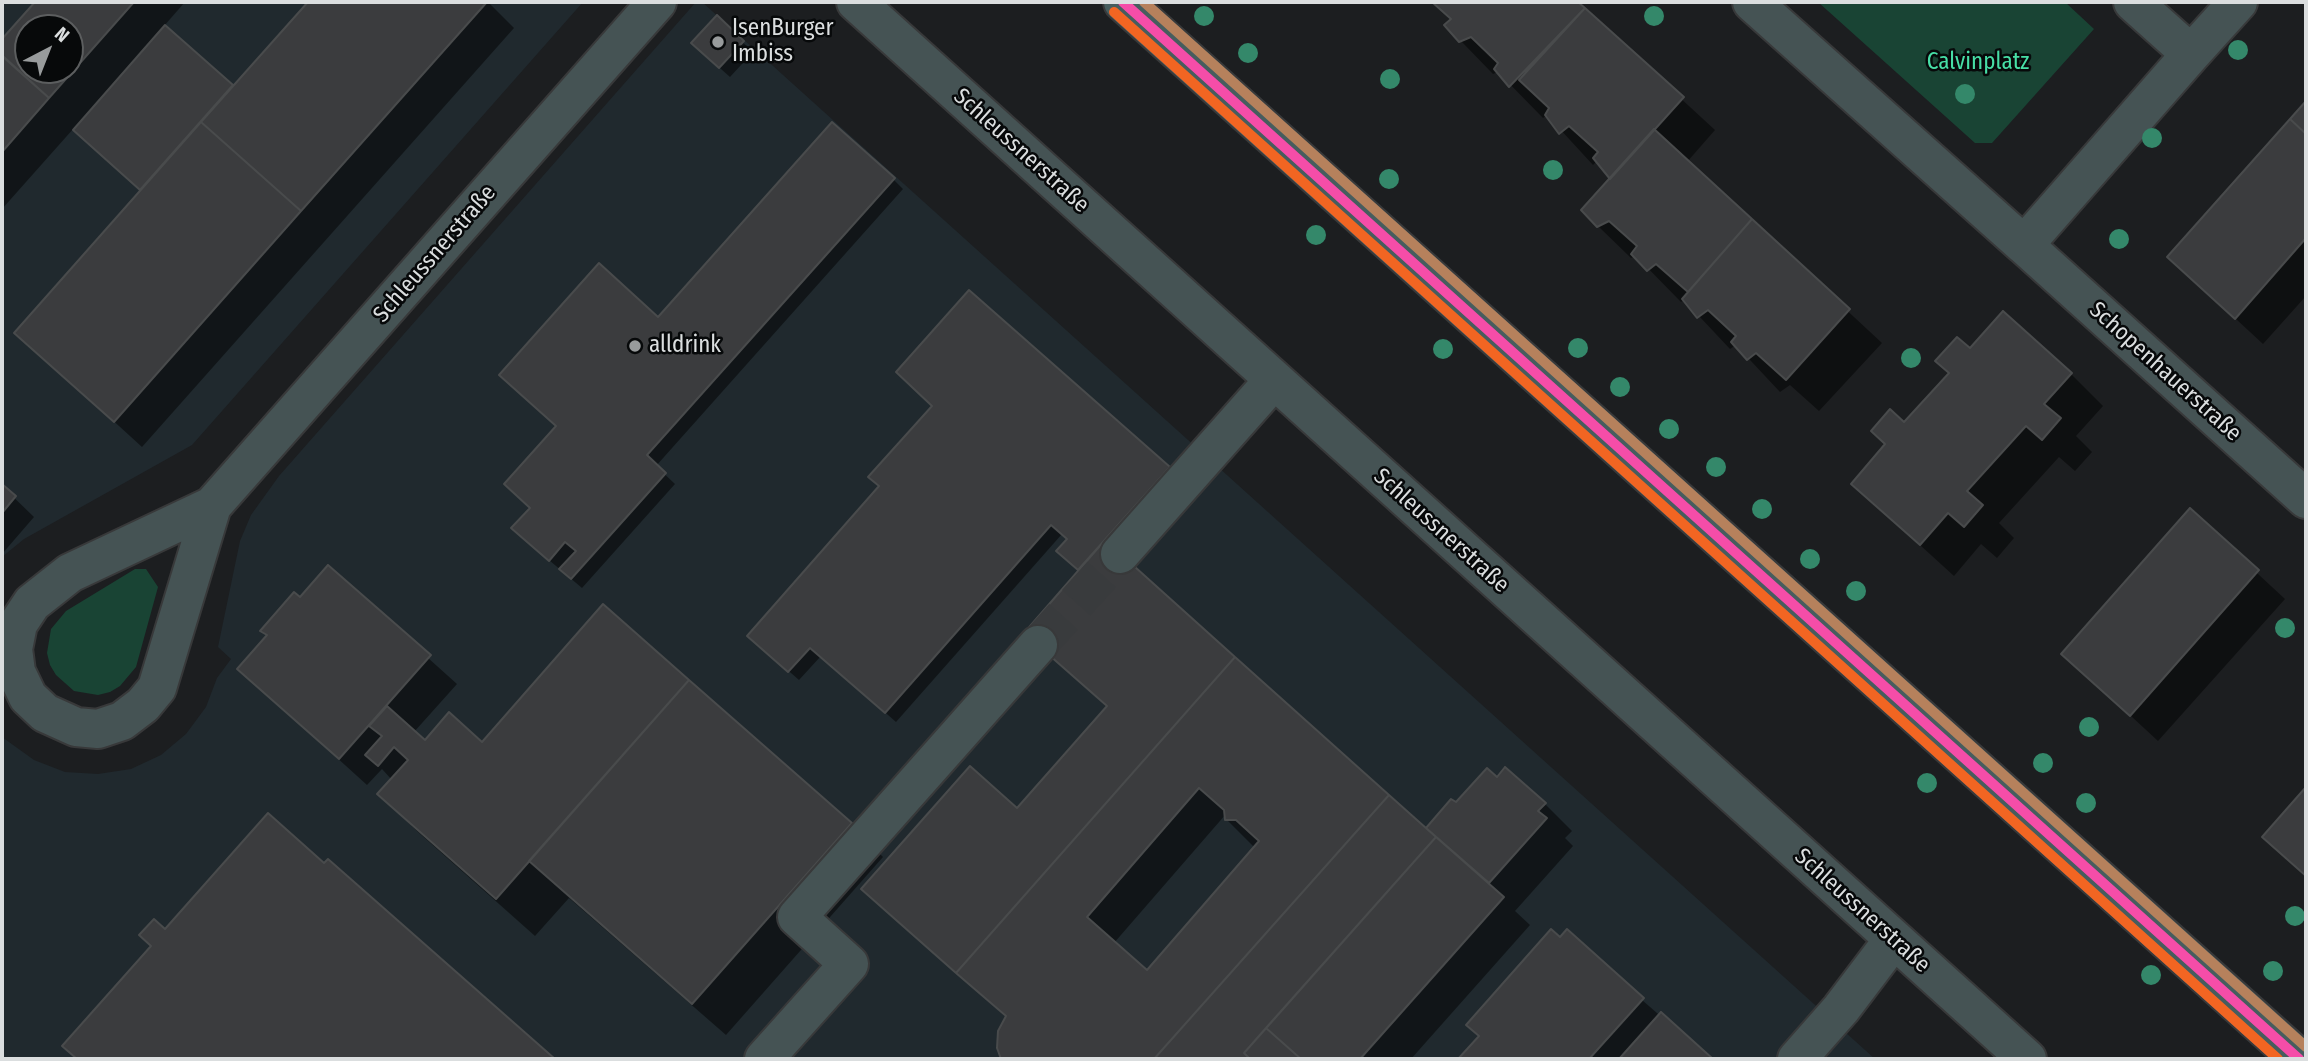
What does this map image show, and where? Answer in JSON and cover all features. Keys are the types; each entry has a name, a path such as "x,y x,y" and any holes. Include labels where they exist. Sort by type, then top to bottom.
{"main road":[{"path":"1123,2 2300,1059"}],"street":[{"name":"Schleussnerstraße","path":"212,506 166,669 158,688 143,705 122,721 98,729 76,727 45,713 9,680 18,624 32,603 50,586 70,573 212,506 657,2"},
{"name":"Schleussnerstraße","path":"856,2 2027,1059"},
{"path":"1752,2 2024,245 2238,2"},
{"path":"2133,2 2191,54"},
{"name":"Schopenhauerstraße","path":"2024,245 2306,499"},
{"path":"1120,554 1274,380"},
{"path":"764,1059 849,964 797,918 1038,645"},
{"path":"1797,1059 1841,1009 1894,939"}],"shaded area":[{"path":"2,2 583,2 192,445 24,539 2,557"},
{"path":"696,2 702,2 1875,1059 2,1059 2,737 34,760 65,772 98,774 131,769 161,755 186,734 206,707 217,678 231,659 218,647 240,541 251,515 279,476"}],"green space":[{"name":"Calvinplatz","path":"1818,2 2065,2 2094,29 1992,143 1975,143"},
{"path":"135,569 146,569 158,587 136,667 120,686 110,692 98,695 74,691 56,675 50,665 47,653 51,629 66,611"}],"building":[{"path":"35,2 134,2 84,58 84,14 24,14"},
{"path":"308,2 487,2 301,211 201,122"},
{"path":"1432,2 1578,2 1585,8 1509,87 1494,69 1498,63 1471,37 1459,42 1444,25 1451,19"},
{"path":"1585,8 1684,97 1610,179 1593,158 1598,152 1569,126 1559,134 1545,115 1549,108 1519,80"},
{"name":"IsenBurger Imbiss","path":"717,15 744,41 719,68 691,43"},
{"path":"165,25 233,85 140,190 73,130"},
{"path":"14,26 14,67 2,56 2,39"},
{"path":"4,57 14,66 14,84 34,84 49,98 2,152"},
{"path":"33,84 61,84 49,98"},
{"path":"2306,101 2306,134 2290,119"},
{"path":"2290,119 2306,134 2306,238 2235,319 2167,257"},
{"path":"201,122 301,211 114,422 14,333"},
{"name":"alldrink","path":"832,122 895,178 647,455 666,473 571,579 559,569 576,551 565,542 549,561 511,528 530,508 504,484 556,426 499,375 599,263 658,317"},
{"path":"1654,129 1752,219 1688,292 1656,264 1647,271 1631,254 1637,246 1609,221 1597,227 1581,210"},
{"path":"1752,219 1850,309 1786,380 1756,353 1747,360 1731,342 1736,336 1708,310 1697,318 1682,299"},
{"path":"969,290 1170,467 1078,570 1056,551 1067,539 1051,525 885,713 810,648 788,672 747,636 879,486 868,477 932,406 896,372"},
{"path":"2003,311 2072,373 2044,404 2061,418 2042,440 2026,426 1967,491 1983,505 1964,527 1948,513 1920,545 1851,484 1885,444 1871,431 1890,409 1904,422 1949,373 1935,361 1957,337 1970,348"},
{"path":"2,484 16,496 2,513"},
{"path":"2190,508 2259,570 2130,716 2061,654"},
{"path":"1105,540 1235,657 956,973 861,889 970,766 1017,808 1107,706 1024,633"},
{"path":"328,565 431,655 339,759 237,669 267,635 260,631 294,592 300,597"},
{"path":"603,604 689,680 496,899 377,794 408,760 394,747 378,766 365,755 382,736 369,726 387,706 425,740 449,712 482,742"},
{"path":"1235,657 1389,795 1154,1059 1001,1059 997,1048 998,1031 1006,1016 956,973","holes":["1199,788 1224,810 1225,820 1236,820 1259,841 1147,970 1087,917"]},
{"path":"689,680 852,823 692,1004 529,861"},
{"path":"1505,767 1546,803 1538,811 1547,818 1489,883 1426,828 1451,799 1456,802 1487,768 1497,777"},
{"path":"2306,787 2306,876 2262,837"},
{"path":"1389,795 1436,837 1244,1053 1250,1059 1154,1059"},
{"path":"268,813 324,863 328,859 555,1059 77,1059 62,1046 151,946 139,935 154,919 165,929"},
{"path":"1436,837 1504,897 1360,1059 1301,1059 1266,1028"},
{"path":"1551,929 1560,937 1567,929 1644,998 1589,1059 1458,1059 1479,1036 1466,1025"},
{"path":"1661,1012 1713,1059 1619,1059"},
{"path":"1266,1028 1301,1059 1250,1059 1244,1053"}],"tunnel":[{"path":"1038,645 1120,554"}],"transit line":[{"path":"1123,2 2299,1059"},
{"path":"1144,2 2306,1047"},
{"path":"1114,12 2278,1059"}],"place":[{"name":"IsenBurger Imbiss","path":"718,42"},
{"name":"alldrink","path":"635,346"}]}
